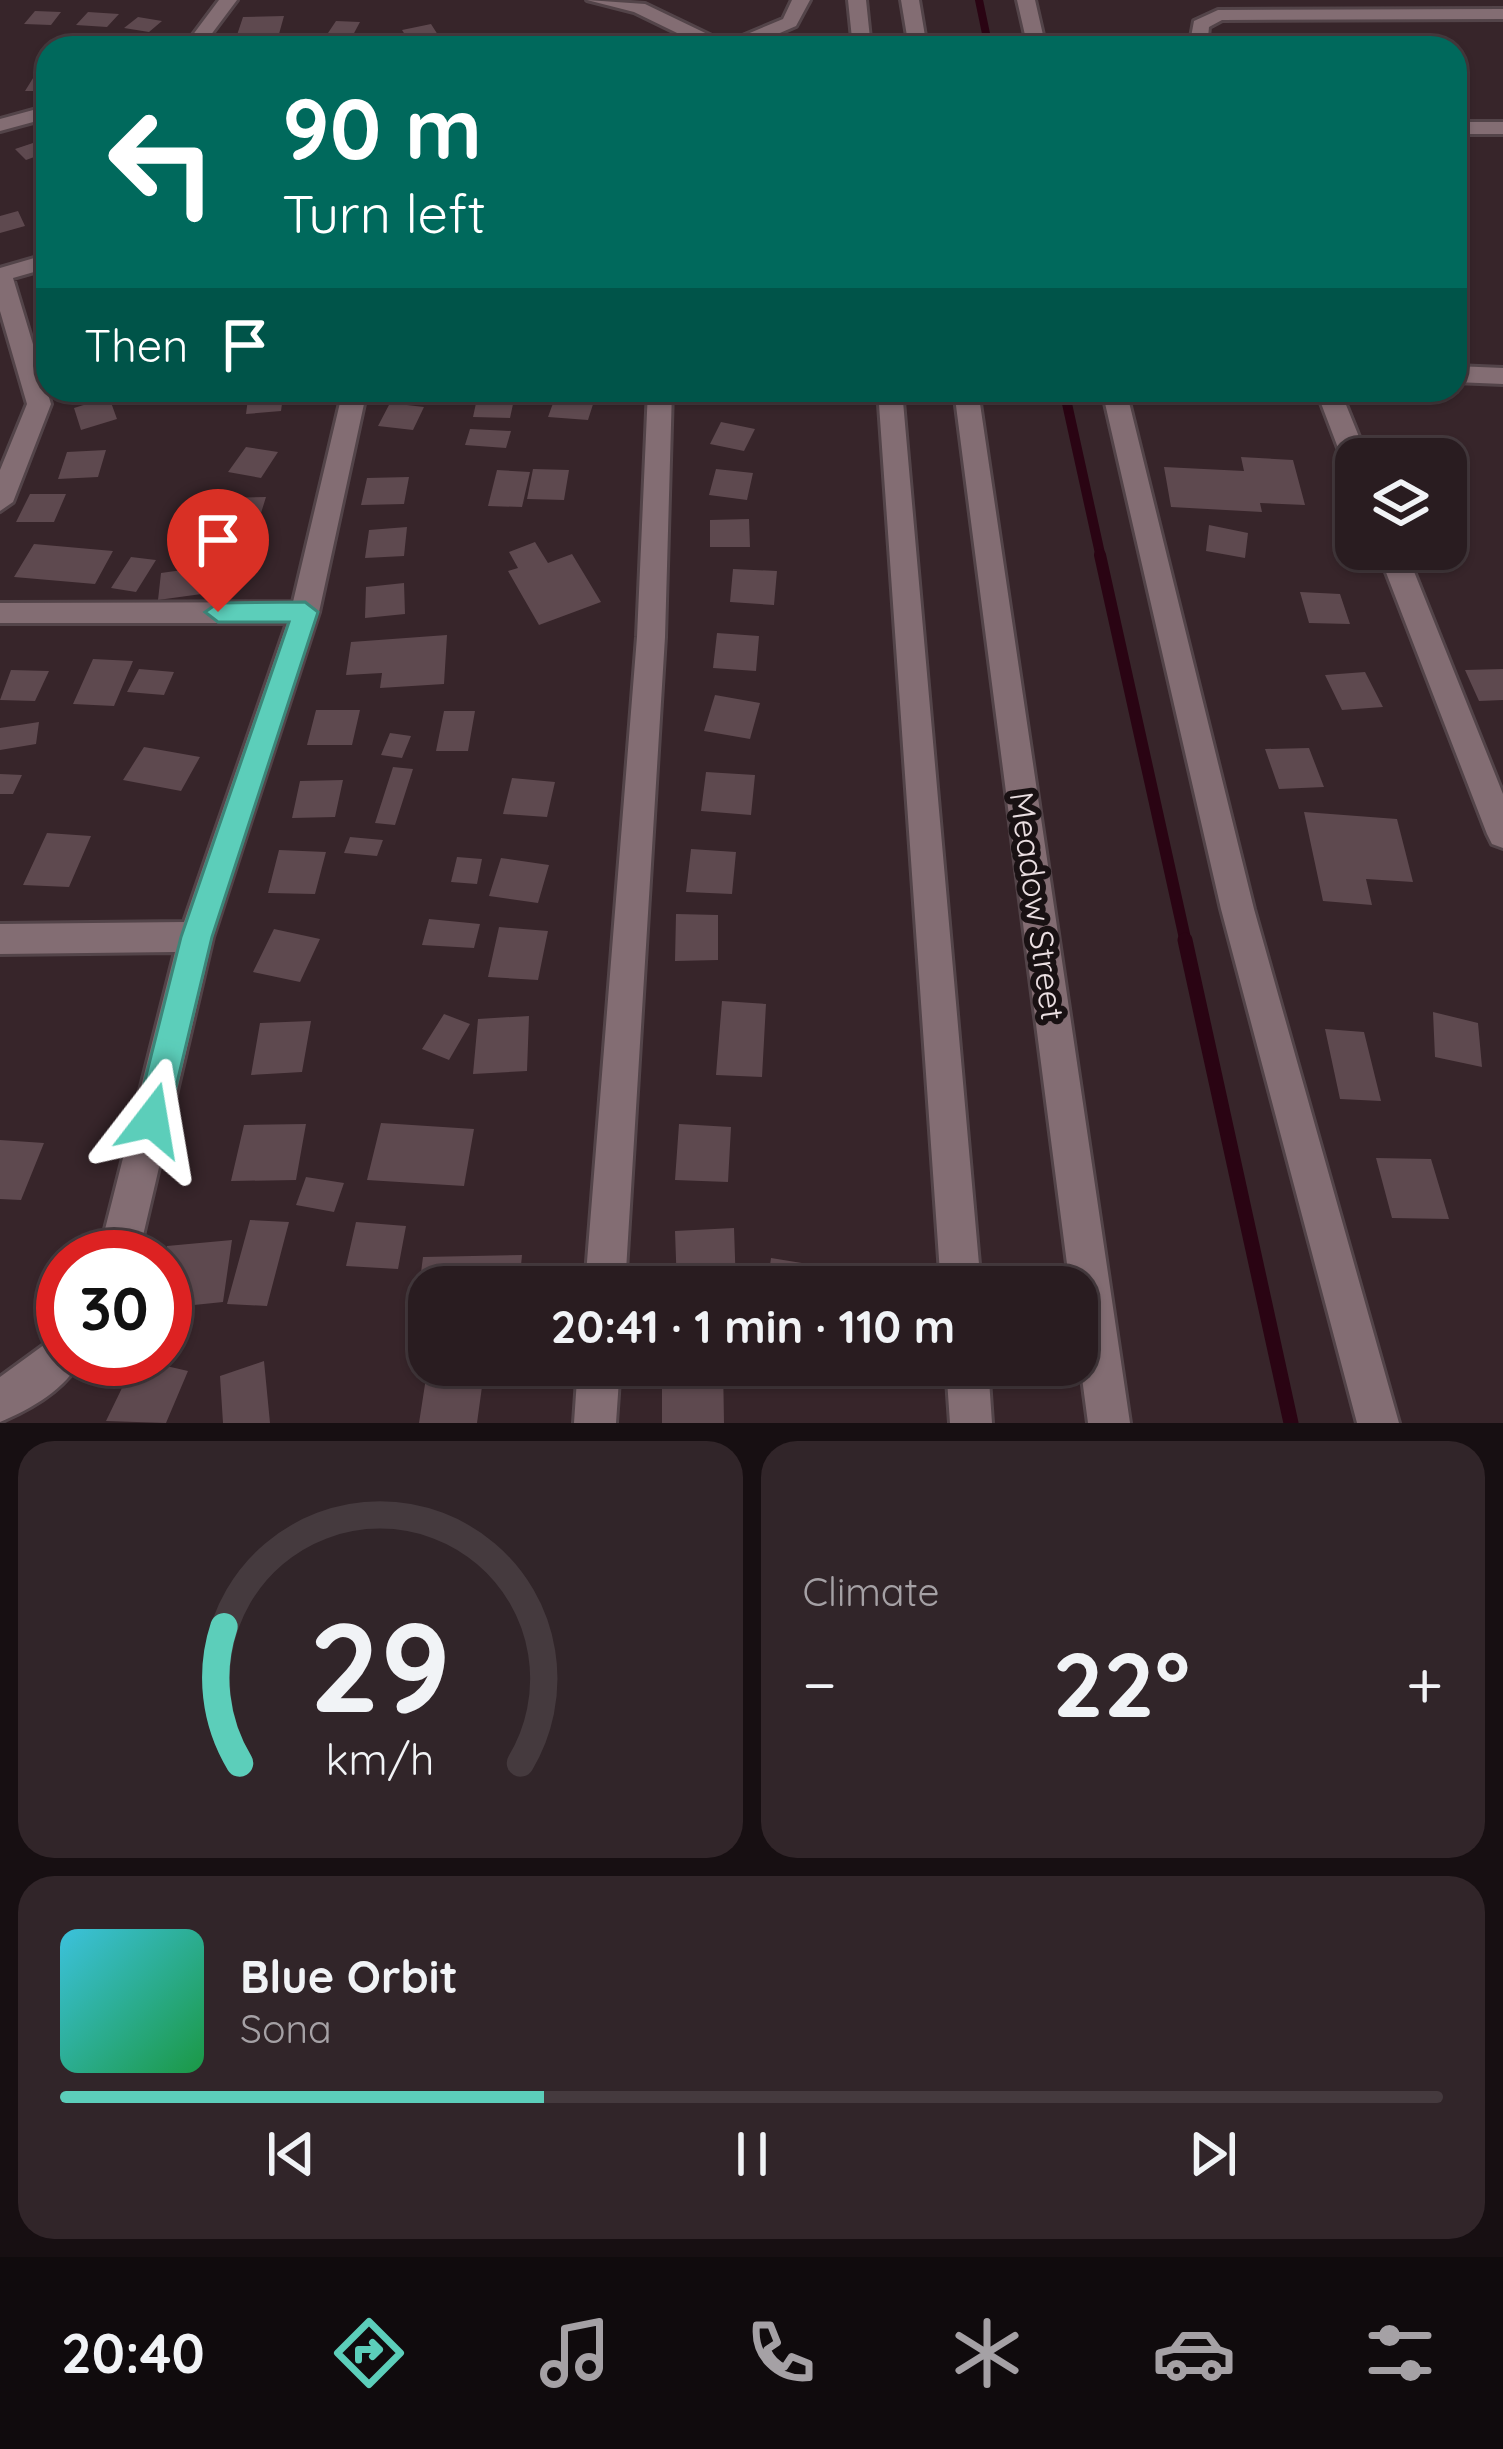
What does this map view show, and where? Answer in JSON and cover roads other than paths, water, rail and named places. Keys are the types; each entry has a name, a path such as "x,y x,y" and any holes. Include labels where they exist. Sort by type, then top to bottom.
{"street":[{"path":"201,36 228,0"},
{"path":"596,0 639,8 700,36"},
{"path":"768,36 790,22 801,0"},
{"path":"857,0 861,36"},
{"path":"910,0 916,36"},
{"path":"1026,0 1034,36"},
{"path":"1199,36 1199,25 1219,15 1503,14"},
{"path":"0,125 36,115"},
{"path":"1467,128 1503,128"},
{"path":"36,265 1,275 36,394"},
{"path":"1467,374 1503,376"},
{"path":"0,502 38,402"},
{"path":"125,1230 196,937 305,612 352,402"},
{"path":"606,1266 651,637 660,402"},
{"path":"891,402 959,1266"},
{"name":"Meadow Street","path":"968,402 1109,1423"},
{"path":"1117,402 1162,606 1323,1236 1378,1423"},
{"path":"1333,402 1347,438"},
{"path":"1399,570 1503,834"},
{"path":"0,613 305,612"},
{"path":"0,939 196,937"},
{"path":"0,1402 36,1379"},
{"path":"595,1423 598,1386"},
{"path":"968,1386 971,1423"}],"waterway":[{"path":"979,0 986,36"},
{"path":"1067,402 1101,558"},
{"path":"1100,555 1186,943"},
{"path":"1185,940 1291,1423"}]}
